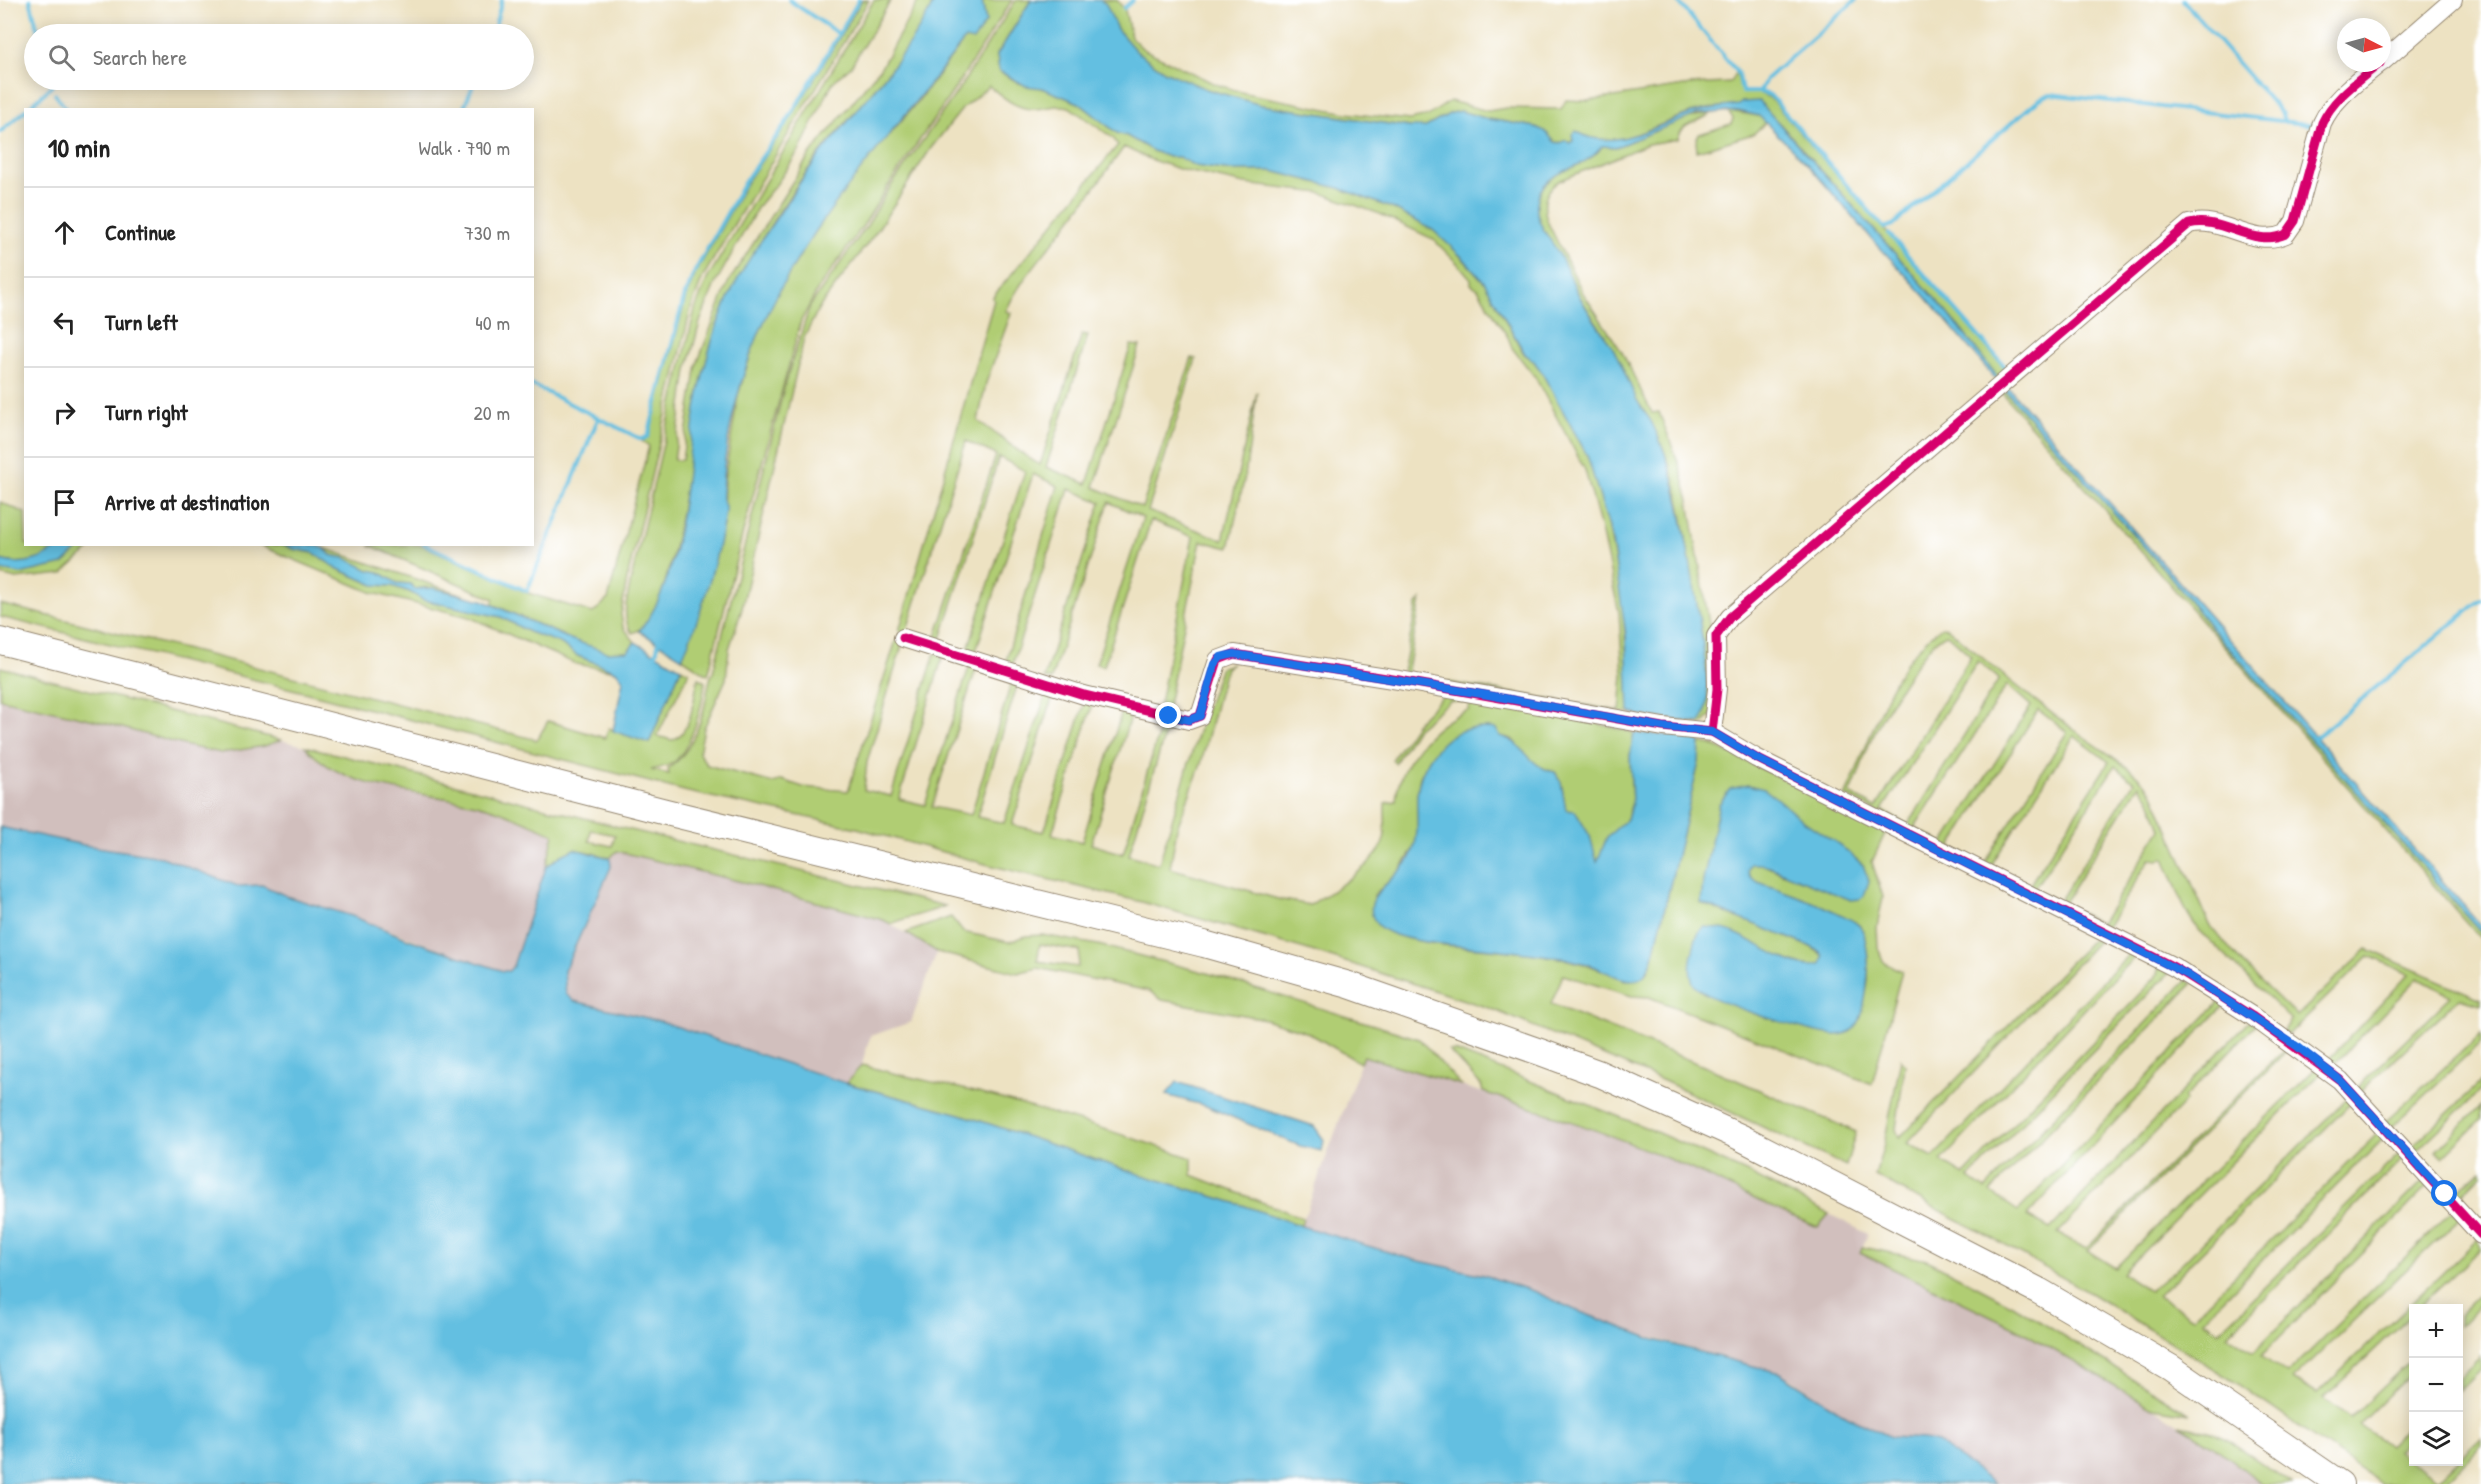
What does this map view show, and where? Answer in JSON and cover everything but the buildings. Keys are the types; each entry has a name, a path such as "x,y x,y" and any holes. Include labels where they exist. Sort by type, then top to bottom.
{"highway":[{"path":"0,641 666,812 1204,944 1349,985 1540,1052 1600,1074 1740,1137 2039,1290 2171,1368 2340,1484"}],"street":[{"path":"2391,53 2453,0"},
{"path":"1712,732 1717,689 1716,636 1730,617 2189,224 2206,223 2266,239 2286,234 2295,221 2326,113 2333,103 2369,72"},
{"path":"903,638 1084,694 1189,720 1200,716 1218,660 1234,654 1410,682 1663,727 1712,732 1756,758 2174,967 2252,1016 2340,1080 2481,1235"}],"shaded area":[{"path":"0,699 94,720 187,746 265,746 281,740 305,746 315,758 349,778 479,804 554,834 546,867 513,966 509,971 495,970 352,916 289,897 262,885 238,886 162,857 84,845 0,827"},
{"path":"616,851 883,920 937,952 911,1022 871,1036 862,1065 846,1083 660,1021 574,1001 566,995 564,971 611,867 610,858"},
{"path":"1363,1056 1559,1116 1664,1157 1818,1227 1829,1214 1868,1234 1860,1253 2016,1328 2092,1371 2212,1445 2263,1484 1995,1484 1937,1442 1891,1437 1847,1416 1792,1379 1769,1370 1632,1332 1536,1292 1484,1275 1415,1260 1301,1226"}],"green space":[{"path":"862,0 869,0 703,277 691,308 627,579 621,614 623,627 635,642 628,651 607,652 586,646 492,604 494,599 371,546 424,546 528,593 593,613 608,599 649,446 642,441 649,437 687,294 696,273 747,182 789,121"},
{"path":"874,0 891,0 851,66 833,82 800,149 759,205 715,284 700,322 687,370 674,460 682,460 697,364 728,283 809,156 881,67 919,0 935,0 910,43 797,185 727,300 715,331 701,384 685,488 670,564 660,597 647,621 632,633 626,620 627,600 695,309 707,279"},
{"path":"982,0 1012,0 865,223 818,289 801,321 742,536 708,675 682,658 698,616 723,525 724,481 738,395 759,328 802,252 849,182 919,100 965,39 986,22"},
{"path":"1016,0 1031,0 997,55 999,71 1019,83 1042,88 1079,103 1117,133 1169,157 1179,157 1195,166 1233,171 1272,171 1339,188 1394,209 1433,230 1485,283 1524,354 1533,360 1541,371 1587,455 1607,518 1622,599 1628,671 1707,686 1683,522 1676,485 1668,461 1659,438 1636,400 1610,345 1541,226 1537,203 1540,191 1547,183 1555,176 1586,161 1602,146 1616,147 1686,118 1712,113 1683,129 1678,139 1648,144 1559,181 1549,190 1545,201 1545,212 1549,225 1583,293 1622,352 1652,413 1659,412 1680,467 1689,501 1709,624 1713,713 1702,725 1402,677 1417,604 1421,600 1407,675 1620,711 1623,675 1619,613 1600,525 1585,470 1535,377 1512,348 1508,337 1478,289 1471,284 1471,279 1460,266 1433,239 1380,214 1321,193 1245,184 1182,170 1149,159 1124,147 1011,300 1006,311 1011,313 986,383 978,421 1040,465 1082,334 1088,335 1046,467 1087,484 1131,345 1140,346 1094,487 1142,508 1192,358 1196,359 1148,511 1223,540 1257,392 1245,476 1229,548 1201,541 1167,710 1159,708 1193,537 1151,520 1104,666 1096,664 1143,518 1109,502 1051,680 1044,678 1101,502 1069,489 1011,669 1004,667 1058,486 1033,474 974,657 966,655 1025,471 999,457 939,645 934,643 996,455 966,441 906,633 899,631 994,300 992,298 1118,145 1113,138 1069,107 1029,109 1011,102 989,86 963,108 931,148 874,235 819,308 804,338 741,612 729,649 726,679 704,728 699,753 707,765 773,783 782,780 803,787 848,791 896,640 903,642 867,762 864,790 891,796 935,653 943,656 899,799 925,805 970,664 977,666 932,807 971,815 1013,677 1019,679 977,817 1004,823 1048,688 1055,690 1012,825 1044,832 1086,698 1094,700 1052,834 1082,842 1123,708 1132,711 1091,844 1123,854 1163,719 1169,720 1129,855 1159,864 1201,722 1221,667 1232,664 1226,668 1201,764 1177,828 1170,868 1278,899 1310,905 1361,870 1377,853 1385,835 1385,803 1396,801 1398,786 1411,758 1420,745 1443,724 1469,710 1470,703 1450,701 1416,729 1395,763 1392,760 1418,721 1447,692 1612,727 1634,733 1630,756 1632,803 1627,819 1597,863 1586,830 1566,811 1561,782 1555,772 1537,767 1512,739 1500,736 1488,728 1463,730 1437,749 1430,758 1420,777 1417,794 1418,832 1415,846 1400,871 1374,895 1376,923 1405,937 1436,944 1564,959 1595,967 1625,980 1647,973 1653,958 1699,762 1700,742 1712,745 1887,829 1872,862 1883,897 1877,927 1878,948 1884,963 1902,971 1872,1084 1649,997 1632,996 1563,975 1551,1004 1711,1069 1856,1132 1846,1166 1664,1081 1492,1009 1305,949 1142,902 989,865 857,828 688,792 296,690 0,617 0,604 221,658 537,740 548,721 605,738 609,728 649,743 681,668 689,672 657,736 672,740 679,736 691,714 698,678 705,682 699,713 686,746 674,762 651,770 669,774 668,768 675,763 688,747 701,718 786,380 810,306 959,89","holes":["1748,785 1756,787 1777,800 1863,865 1784,874 1757,862 1751,864 1748,870 1750,876 1758,882 1837,913 1860,925 1863,930 1868,959 1868,981 1860,1018 1833,1034 1760,1016 1702,992 1737,934 1778,956 1802,965 1821,964 1824,956 1809,946 1701,903 1719,804"]},
{"path":"1100,0 1117,0 1125,10 1131,37 1143,49 1215,84 1245,93 1346,113 1410,120 1428,116 1450,101 1488,111 1506,108 1561,109 1566,100 1588,101 1690,85 1726,83 1731,81 1736,72 1742,93 1759,93 1770,98 2009,373 2000,380 1948,313 1781,125 1761,106 1705,109 1627,137 1598,139 1583,136 1569,143 1555,142 1536,127 1488,119 1460,111 1451,113 1426,127 1418,128 1261,105 1206,89 1164,71 1136,51 1117,29"},
{"path":"1729,111 1759,116 1767,122 1753,134 1697,151 1696,141 1699,134 1731,124 1733,119"},
{"path":"2003,388 2169,575 2213,630 2481,932 2481,939 2008,400 2001,391"},
{"path":"0,502 24,513 24,546 60,546 48,555 33,561 17,563 0,560"},
{"path":"82,546 94,546 62,574 16,579 0,575 0,570 34,571 55,565"},
{"path":"261,546 286,546 314,553 336,568 374,585 392,586 410,592 423,600 501,617 529,632 560,643 578,656 616,671 576,664 469,617 373,593"},
{"path":"324,548 469,597 427,587 415,589 410,584 397,583 379,572 331,555"},
{"path":"1942,627 1948,628 2025,692 2144,782 2152,791 2210,925 2240,961 2297,1016 2367,949 2481,999 2481,1004 2459,998 2359,1093 2355,1090 2451,996 2418,978 2331,1067 2325,1063 2409,974 2369,956 2288,1035 2283,1032 2291,1020 2196,927 2186,911 2164,858 2150,859 2107,927 2101,924 1845,796 1894,682 1923,643","holes":["1947,634 1971,656 1876,808 1850,794 1871,741 1887,710 1917,662 1938,639","1978,661 1999,679 1908,825 1882,810","2007,685 2031,706 1944,843 1914,828","2038,710 2067,732 1984,864 1951,847","2074,736 2109,762 2029,886 1992,869 1993,862","2115,766 2134,782 2059,902 2034,889","2139,785 2150,799 2161,829 2101,924 2063,904"]},
{"path":"0,667 281,740 265,746 221,753 94,720 0,699"},
{"path":"305,746 623,828 945,906 891,924 754,885 617,851 610,858 583,851 569,852 546,867 554,834 506,813 486,807 362,781 340,773 321,761","holes":["591,830 615,835 612,846 589,841"]},
{"path":"951,917 963,932 1009,942 1026,936 1042,935 1098,945 1207,973 1419,1039 1461,1085 1363,1056 1360,1063 1309,1033 1265,1019 1162,1000 1149,991 1038,968 1017,973 937,952 906,933","holes":["1040,944 1080,951 1078,967 1037,961"]},
{"path":"2098,934 2103,936 1907,1143 1933,1157 2132,951 2137,954 1941,1161 1964,1175 2155,978 2160,966 2171,971 1969,1178 1985,1189 2187,980 2192,984 1990,1192 2018,1211 2220,1001 2225,1004 2027,1216 2050,1229 2250,1020 2256,1024 2184,1098 2186,1101 2058,1233 2086,1249 2287,1046 2289,1048 2088,1251 2115,1268 2317,1067 2323,1071 2122,1273 2150,1291 2177,1268 2350,1095 2354,1100 2158,1296 2193,1317 2381,1131 2386,1136 2203,1320 2219,1332 2401,1152 2405,1157 2227,1335 2253,1352 2425,1179 2430,1184 2261,1356 2287,1374 2453,1210 2460,1218 2293,1379 2317,1394 2409,1305 2409,1317 2324,1398 2350,1418 2409,1362 2409,1375 2359,1424 2388,1446 2409,1425 2409,1439 2397,1451 2409,1459 2409,1466 2419,1466 2438,1479 2452,1466 2461,1466 2443,1484 2382,1484 2233,1381 2092,1294 1875,1176 1884,1144 1901,1059 1905,1065 1896,1129 1899,1138"},
{"path":"2481,1034 2481,1042 2390,1128 2385,1122"},
{"path":"1449,1051 1455,1051 1647,1128 1748,1173 1829,1214 1818,1227 1642,1148 1483,1092 1481,1085"},
{"path":"862,1065 1015,1103 1192,1158 1192,1175 1303,1218 1301,1226 960,1114 846,1083"},
{"path":"2481,1082 2481,1090 2413,1154 2409,1149"},
{"path":"2481,1106 2481,1120 2443,1157 2436,1151"},
{"path":"2481,1170 2481,1175 2455,1201 2451,1197"},
{"path":"2478,1239 2481,1249 2422,1304 2410,1304"},
{"path":"1862,1247 1927,1260 2013,1305 2190,1414 2153,1408 2016,1328 1860,1253"},
{"path":"2481,1293 2481,1304 2463,1322 2463,1311"},
{"path":"2481,1356 2481,1369 2463,1387 2463,1374"},
{"path":"2179,1425 2209,1431 2228,1440 2292,1484 2263,1484 2212,1445"},
{"path":"2481,1438 2481,1446 2463,1464 2463,1455"}],"water":[{"path":"935,0 982,0 986,22 973,41 965,39 865,164 803,250 777,296 755,344 735,406 723,474 722,498 725,510 720,540 701,610 682,658 639,631 652,612 662,590 677,541 699,391 723,310 750,258 803,178 910,43"},
{"path":"1031,0 1100,0 1106,4 1117,29 1136,51 1164,71 1206,89 1261,105 1409,127 1426,127 1451,113 1460,111 1488,119 1536,127 1545,131 1555,142 1560,143 1566,140 1569,143 1573,141 1572,134 1576,131 1605,140 1619,139 1698,111 1759,101 1948,313 2000,380 1998,382 1926,297 1808,165 1759,116 1738,111 1698,114 1616,147 1602,146 1586,161 1555,176 1547,183 1540,191 1537,203 1540,223 1560,256 1578,294 1614,350 1637,400 1652,423 1667,458 1681,512 1700,621 1708,690 1703,718 1699,723 1642,716 1629,712 1626,635 1611,534 1587,455 1541,371 1525,354 1485,283 1463,258 1433,230 1394,209 1339,188 1272,171 1233,171 1195,166 1179,157 1169,157 1117,133 1079,103 1042,88 1026,86 999,71 997,55"},
{"path":"2007,386 2481,925 2481,932 2213,630 2169,575 2003,388"},
{"path":"60,546 82,546 63,564 20,574 0,570 0,560 16,563 32,561"},
{"path":"286,546 318,546 331,555 345,558 369,570 379,572 397,583 410,584 415,589 433,588 482,600 570,639 607,652 628,651 635,642 681,668 649,743 613,731 623,680 616,671 578,656 560,643 529,632 501,617 423,600 410,592 392,586 374,585 336,568 314,553"},
{"path":"1467,729 1496,729 1500,736 1516,744 1538,765 1555,772 1561,782 1566,810 1575,811 1590,836 1597,862 1607,837 1627,819 1632,803 1630,756 1634,733 1693,737 1700,742 1699,762 1653,958 1641,978 1628,980 1587,964 1556,957 1415,940 1398,936 1376,923 1372,913 1375,897 1403,868 1415,845 1418,785 1425,766 1437,748 1452,735"},
{"path":"1748,785 1764,789 1803,821 1840,845 1863,865 1869,881 1864,896 1851,900 1762,864 1751,864 1748,870 1750,876 1758,882 1825,907 1850,919 1861,928 1866,941 1868,976 1861,1018 1853,1030 1847,1033 1836,1035 1824,1033 1762,1016 1704,993 1695,986 1691,978 1690,969 1696,938 1704,927 1733,932 1778,956 1801,965 1821,964 1823,956 1819,951 1701,903 1703,881 1719,804 1730,789"},
{"path":"0,827 84,845 162,857 238,886 262,885 289,897 352,916 408,939 503,971 509,971 513,966 546,867 574,849 610,858 611,867 564,971 566,994 574,1001 660,1021 845,1083 960,1114 1301,1226 1415,1260 1484,1275 1536,1292 1575,1310 1655,1340 1780,1373 1847,1416 1891,1437 1937,1442 1995,1484 0,1484"},
{"path":"1177,1082 1314,1126 1324,1140 1322,1151 1300,1146 1206,1106 1166,1095"}],"waterway":[{"path":"30,0 36,24"},
{"path":"496,24 502,0"},
{"path":"789,0 839,34"},
{"path":"534,386 639,438 643,439 648,436 685,294 694,273 745,181 788,120 859,0"},
{"path":"1124,8 1133,0"},
{"path":"1677,0 1739,75 1742,92 1760,92 1770,95 1884,228 1893,225 2038,100 2050,94 2315,125"},
{"path":"1760,92 1766,79 1856,0"},
{"path":"2183,0 2282,114 2284,121"},
{"path":"28,108 48,90"},
{"path":"464,108 471,90"},
{"path":"55,94 66,108"},
{"path":"0,132 24,112"},
{"path":"1889,234 2009,371"},
{"path":"428,546 527,591 598,419"},
{"path":"2315,738 2481,600"},
{"path":"655,657 659,641"}],"cycle path":[{"path":"1712,732 1717,689 1716,636 1730,617 2189,224 2201,222 2213,224 2262,237 2274,238 2286,234 2295,221 2322,123 2333,105 2369,72"},
{"path":"903,638 1084,695 1189,720 1200,716 1218,660 1234,654 1399,680 1663,727 1712,732 1756,758 2174,967 2252,1016 2340,1080 2481,1235"}],"route":[{"path":"1169,716 1189,720 1200,716 1215,664 1221,657 1234,654 1488,695 1663,727 1712,732 1756,758 2188,975 2298,1047 2340,1080 2445,1194"}]}
